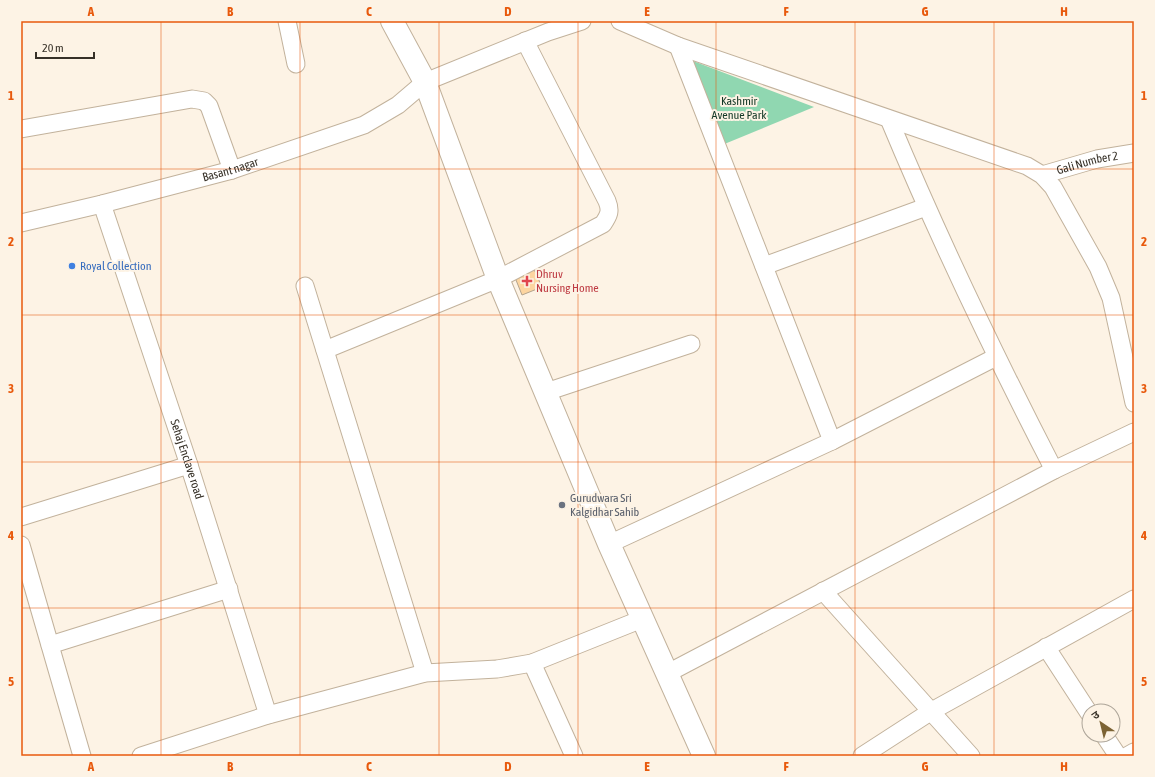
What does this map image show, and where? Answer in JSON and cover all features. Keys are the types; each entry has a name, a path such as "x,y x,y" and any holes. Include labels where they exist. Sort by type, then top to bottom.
{"street":[{"path":"287,21 296,64"},
{"path":"392,21 425,82 498,279 609,544 704,756"},
{"name":"Basant nagar","path":"21,223 102,204 232,170 364,125 398,105 425,82 525,41 546,26 582,21"},
{"path":"620,21 678,46 1027,166 1042,175 1053,187 1094,260 1111,298 1134,403"},
{"path":"325,350 498,279 603,224 609,215 610,209 607,201 525,41"},
{"path":"678,46 764,266 793,346 832,441"},
{"path":"21,129 182,100 198,100 204,102 212,111 232,170"},
{"path":"889,119 926,207 996,357 1054,470"},
{"name":"Gali Number 2","path":"1042,175 1097,159 1134,153"},
{"name":"Sehaj Enclave road","path":"102,204 189,465 268,715"},
{"path":"764,266 926,207"},
{"path":"305,286 425,673"},
{"path":"546,392 691,344"},
{"path":"609,544 832,441 996,357"},
{"path":"668,673 1054,470 1134,432"},
{"path":"21,516 189,465"},
{"path":"21,545 82,756"},
{"path":"50,645 229,589"},
{"path":"823,591 971,756"},
{"path":"862,756 930,712 1134,598"},
{"path":"141,756 268,715 425,673 497,669 532,663 642,619"},
{"path":"1046,647 1082,703"},
{"path":"532,663 574,756"},
{"path":"1109,743 1118,756"},
{"path":"1127,756 1134,752"}],"green space":[{"name":"Kashmir Avenue Park","path":"693,61 814,107 722,145"}],"building":[{"path":"533,267 542,287 522,295 514,275"}],"place":[{"name":"Royal Collection","path":"72,266"},
{"name":"Dhruv Nursing Home","path":"527,281"},
{"name":"Gurudwara Sri Kalgidhar Sahib","path":"562,505"}]}
